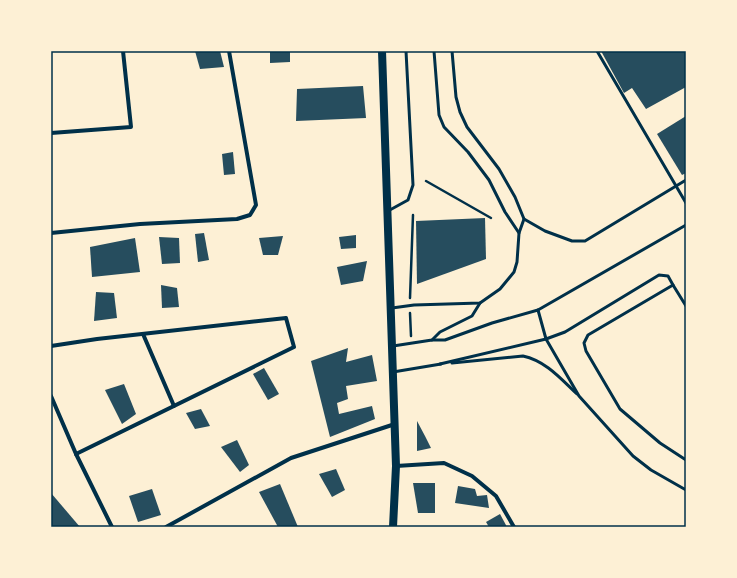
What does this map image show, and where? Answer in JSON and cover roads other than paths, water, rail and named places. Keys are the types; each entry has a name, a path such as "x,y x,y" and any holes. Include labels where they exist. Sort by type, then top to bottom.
{"main road":[{"path":"382,51 386,212 392,308 396,466 393,527"}],"street":[{"path":"51,133 131,127 123,51"},
{"path":"51,233 140,224 237,219 250,215 256,205 230,51"},
{"path":"51,346 286,318 294,347 76,454"},
{"path":"143,334 174,406"},
{"path":"51,396 76,454 112,527"},
{"path":"166,527 291,458 395,424"},
{"path":"396,466 444,463 472,476 496,496 514,527"}],"lane":[{"path":"386,212 408,200 413,185 406,51"},
{"path":"434,51 439,115 444,127 468,152 489,180 505,212 520,233"},
{"path":"452,51 456,98 460,112 467,127 499,169 515,197 524,219 545,231 572,241 581,242 686,180"},
{"path":"597,51 686,203"},
{"path":"432,340 440,332 472,316 480,302 500,289 514,272 517,262 520,233 524,219"},
{"path":"393,346 432,340 445,340 492,323 538,310 686,225"},
{"path":"393,372 440,364 546,339 565,332 659,275 668,276 686,306"},
{"path":"673,286 588,335 584,343 586,351 620,409 660,443 686,460"},
{"path":"392,308 480,302"},
{"path":"538,310 546,339 579,396"},
{"path":"440,364 524,356 545,365 579,396 633,456 651,470 686,490"}]}
